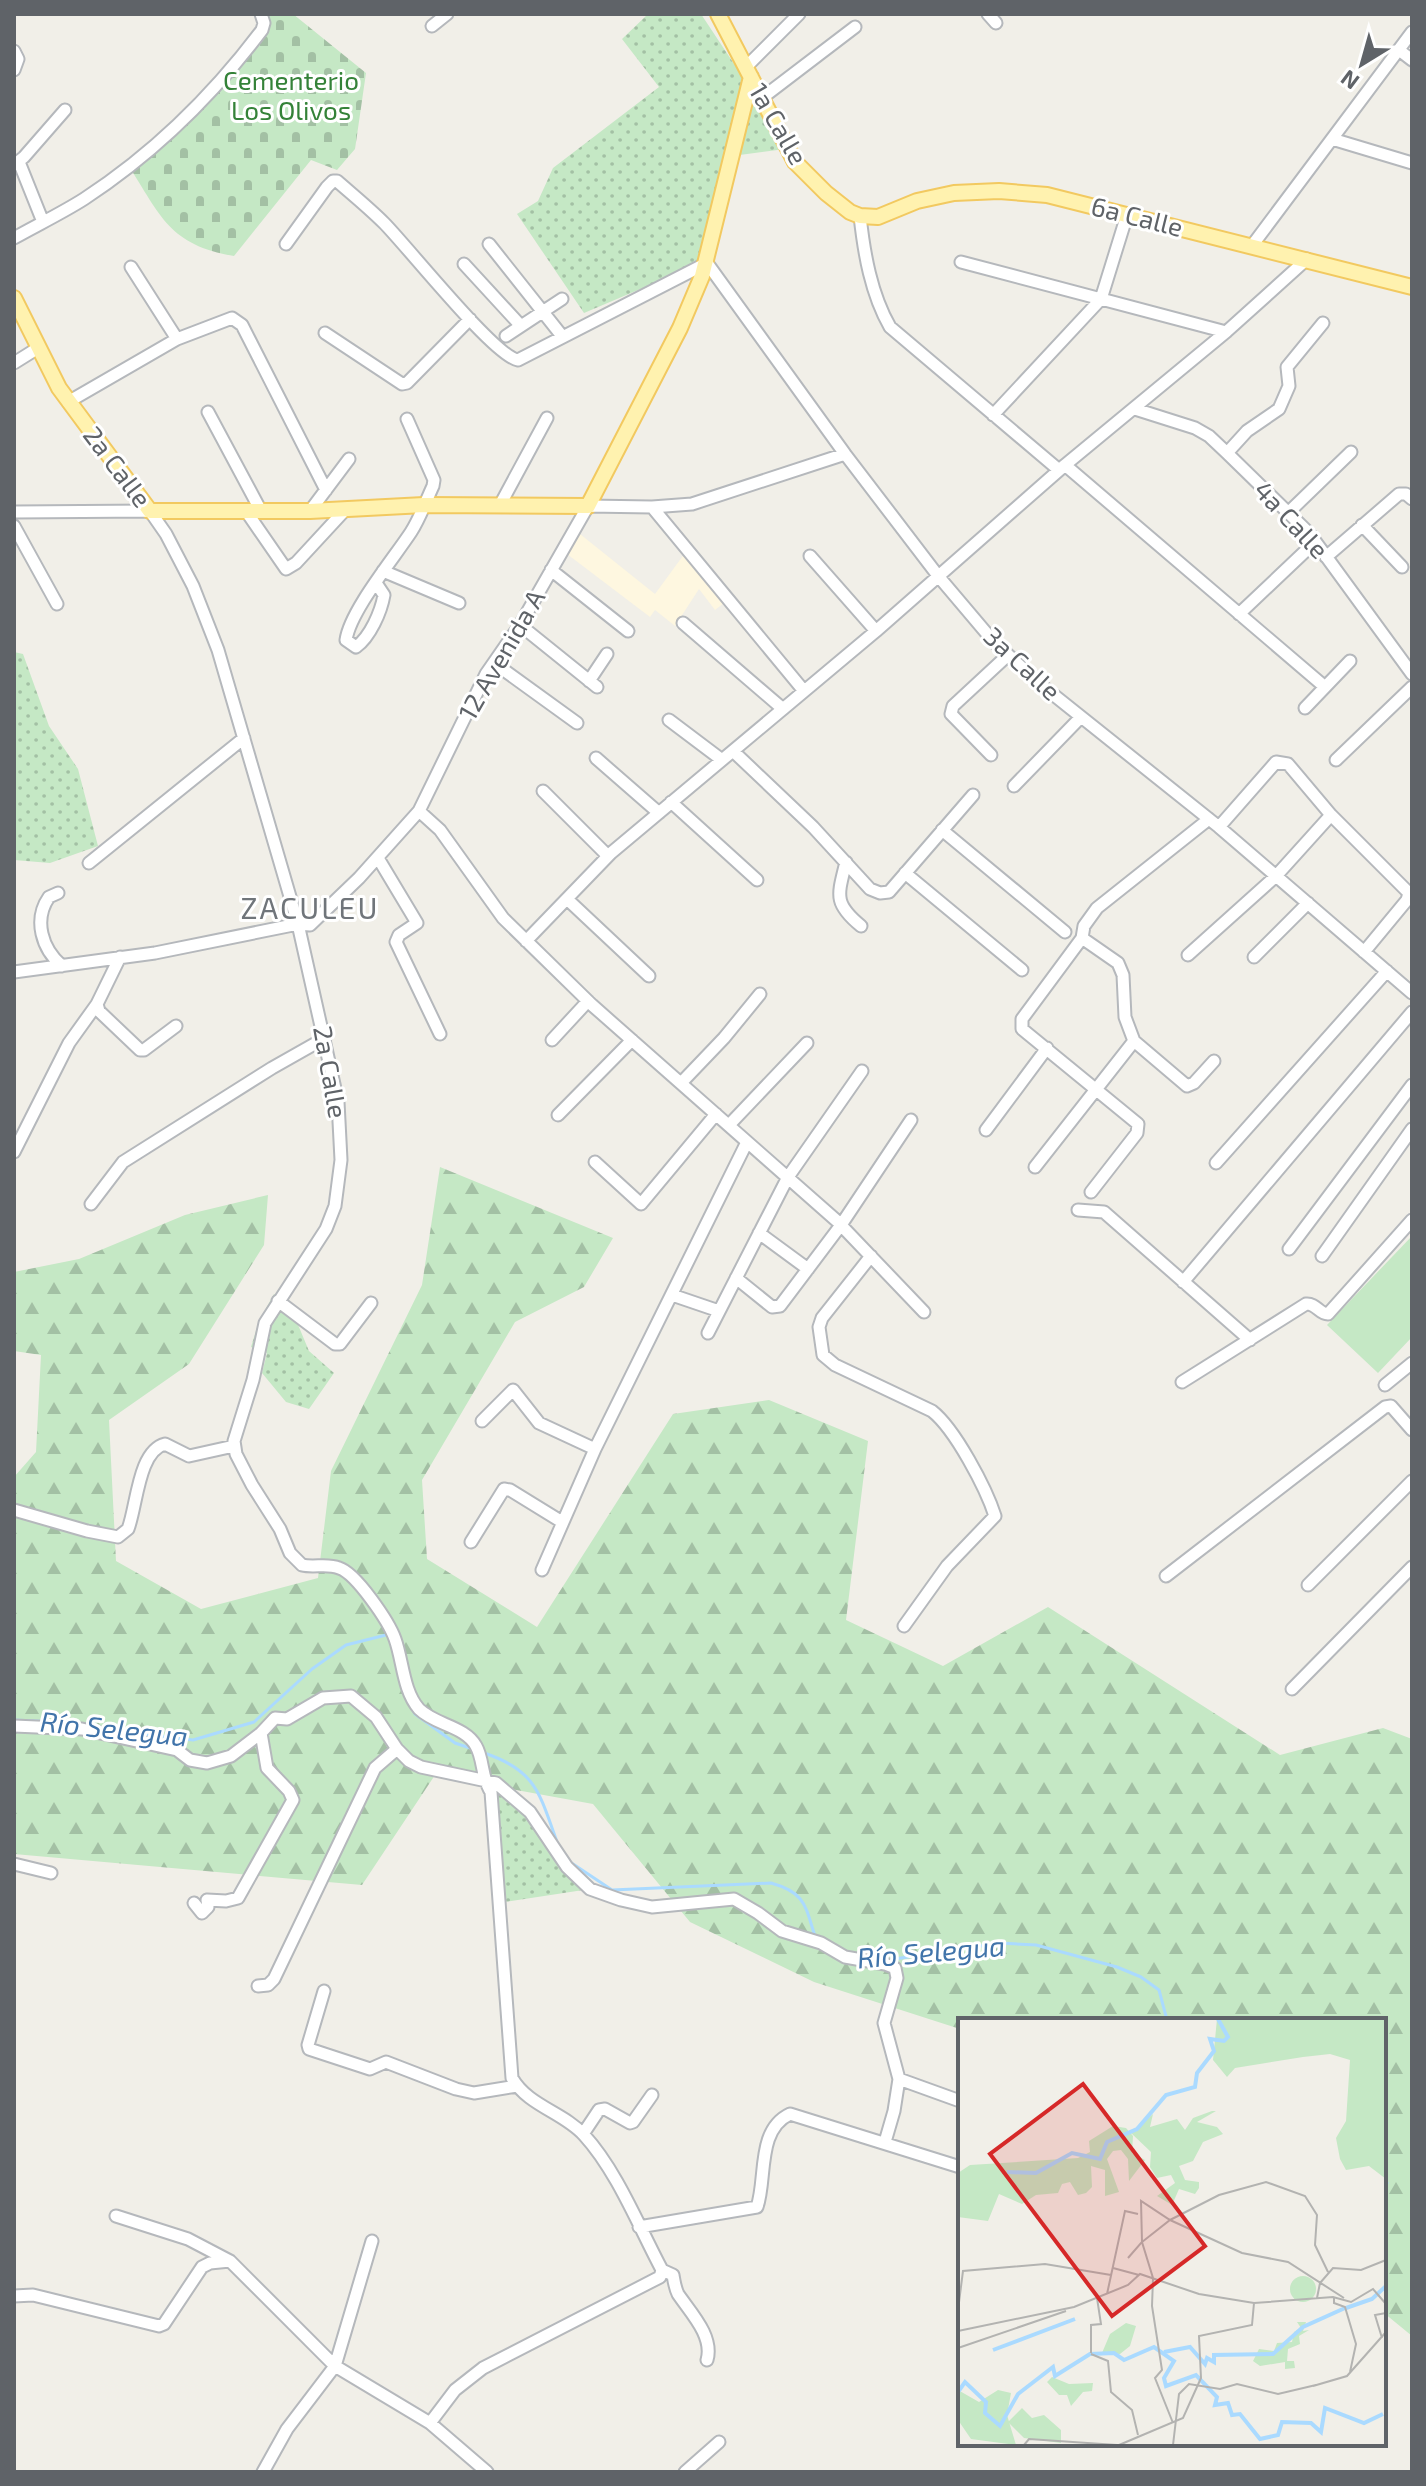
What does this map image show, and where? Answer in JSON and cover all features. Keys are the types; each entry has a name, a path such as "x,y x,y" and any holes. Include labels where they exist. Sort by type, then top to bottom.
{"main road":[{"name":"1a Calle","path":"718,14 795,162 840,205 860,216"},
{"name":"12 Avenida A","path":"588,506 680,328 707,263 749,72"},
{"name":"6a Calle","path":"860,216 878,217 934,196 999,191 1047,195 1412,287"},
{"name":"2a Calle","path":"14,298 68,402 150,511"},
{"path":"150,511 310,511 424,505 588,506"}],"street":[{"path":"14,238 111,181 199,106 262,30 264,23 261,14"},
{"path":"432,26 447,14"},
{"path":"749,72 799,14"},
{"path":"762,98 855,27"},
{"path":"1251,247 1412,32"},
{"path":"1399,50 1412,60"},
{"path":"14,51 18,59 14,70"},
{"path":"43,222 16,163 65,110"},
{"path":"1332,139 1412,163"},
{"path":"286,244 327,187 337,181 384,223 470,319 513,359 518,360 707,263"},
{"path":"993,415 1101,299 1127,215"},
{"path":"860,216 869,272 890,327 1325,687"},
{"path":"489,244 562,336"},
{"path":"526,941 608,856 876,631 1062,467 1226,332 1307,259"},
{"path":"961,262 1226,332"},
{"name":"3a Calle","path":"707,263 845,454 939,577 994,642 1081,717 1214,823 1412,993"},
{"path":"464,264 521,326"},
{"path":"131,267 177,339"},
{"path":"506,336 562,299"},
{"path":"68,402 177,339 232,318 242,325 326,490"},
{"path":"325,333 402,384 407,383 470,319"},
{"path":"1227,453 1250,428 1279,409 1289,386 1287,367 1323,323"},
{"path":"14,363 38,348"},
{"name":"4a Calle","path":"1135,409 1195,428 1227,453 1315,542 1412,674"},
{"path":"208,412 254,511 286,569 296,563 345,510"},
{"path":"500,505 547,418"},
{"path":"376,583 384,595 382,606 362,643 356,647 346,640 348,628 383,571 412,531 434,480 407,419"},
{"path":"1288,513 1351,452"},
{"path":"588,506 692,504 845,454"},
{"path":"310,511 349,459"},
{"path":"1326,557 1399,494 1406,494 1412,499"},
{"name":"12 Avenida A","path":"14,972 155,953 298,924 310,925 378,858 419,811 494,663 520,625 588,506"},
{"path":"652,507 804,691"},
{"path":"14,512 150,511"},
{"name":"2a Calle","path":"150,511 166,534 193,586 218,650 298,924 325,1038 342,1138 335,1206 326,1229 265,1323 234,1446"},
{"path":"1362,525 1402,567"},
{"path":"14,526 57,604"},
{"path":"1239,614 1315,542"},
{"path":"810,556 876,631"},
{"path":"551,570 628,631"},
{"path":"383,571 459,603"},
{"path":"683,623 783,709"},
{"path":"520,625 593,684 607,654"},
{"path":"991,755 951,714 953,706 1008,655"},
{"path":"1305,708 1350,661"},
{"path":"494,663 577,723"},
{"path":"1336,760 1412,687"},
{"path":"1014,786 1081,717"},
{"path":"669,720 722,760"},
{"path":"89,863 244,738"},
{"path":"734,752 813,827 870,889 880,893 889,892 973,795"},
{"path":"596,758 659,813"},
{"path":"1091,1192 1138,1129 1138,1124 1022,1029 1022,1019 1082,938 1084,926 1097,908 1214,823 1276,762 1288,764 1331,815 1409,893 1407,900 1364,952"},
{"path":"543,791 608,856"},
{"path":"671,802 757,880"},
{"path":"419,811 440,830 503,918 526,941 588,1001 841,1225 924,1312"},
{"path":"1188,955 1276,876 1331,815"},
{"path":"942,830 1065,932"},
{"path":"378,858 417,923 399,935 396,942 440,1034"},
{"path":"846,862 839,892 841,903 845,912 861,926"},
{"path":"905,873 1022,970"},
{"path":"58,893 49,897 42,917 46,950 62,966"},
{"path":"567,899 649,976"},
{"path":"1254,957 1308,903"},
{"path":"1082,938 1118,963 1123,975 1125,1017 1134,1041 1187,1086 1194,1083 1214,1061"},
{"path":"14,1152 69,1043 97,1004 120,957"},
{"path":"1216,1163 1387,971"},
{"path":"681,1083 760,994"},
{"path":"552,1040 588,1001"},
{"path":"97,1004 99,1011 140,1050 176,1026"},
{"path":"1183,1282 1412,1012"},
{"path":"91,1204 127,1160 325,1038"},
{"path":"558,1115 632,1040"},
{"path":"1035,1167 1134,1041"},
{"path":"729,1125 807,1043"},
{"path":"986,1130 1047,1048"},
{"path":"708,1333 788,1177 862,1071"},
{"path":"1289,1249 1412,1085"},
{"path":"595,1162 641,1204 716,1114"},
{"path":"736,1278 776,1308 841,1225 911,1120"},
{"path":"1322,1256 1412,1129"},
{"path":"542,1570 595,1449 747,1142"},
{"path":"1078,1210 1104,1212 1250,1340"},
{"path":"1182,1382 1306,1304 1328,1314 1412,1220"},
{"path":"759,1233 808,1269"},
{"path":"871,1256 822,1318 819,1327 823,1355 835,1365 932,1411 942,1419 958,1441 995,1516 938,1576 904,1626"},
{"path":"672,1295 719,1311"},
{"path":"278,1301 335,1344 340,1344 371,1303"},
{"path":"1385,1385 1410,1369"},
{"path":"482,1421 513,1390 539,1423 595,1449"},
{"path":"1166,1576 1385,1407 1391,1406 1412,1430"},
{"path":"14,1510 118,1537 128,1529 141,1476 151,1451 165,1444 189,1456 234,1446 290,1553 302,1565 338,1567 357,1580 395,1636 407,1685 419,1709 466,1735 478,1751 484,1781 491,1792 512,2078 522,2093 583,2134 605,2163 662,2270 673,2275 676,2291 697,2321 708,2347 707,2360"},
{"path":"1308,1585 1412,1481"},
{"path":"471,1542 504,1489 562,1522"},
{"path":"1292,1689 1412,1567"},
{"path":"14,1726 82,1729 177,1750 190,1760 207,1763 231,1756 275,1718 287,1719 323,1698 351,1696 376,1717 397,1749 409,1761 421,1767 496,1783 530,1812 567,1867 590,1889 652,1907 734,1899 782,1931 817,1942 851,1959 895,1968 897,1978 884,2023 899,2079 885,2142"},
{"path":"194,1903 202,1913 208,1907 207,1900 238,1898 293,1800 289,1791 267,1768 261,1733"},
{"path":"258,1986 268,1985 274,1979 375,1768 397,1749"},
{"path":"14,1864 51,1873"},
{"path":"324,1991 308,2045 313,2051 370,2069 386,2062 474,2093 517,2086"},
{"path":"899,2079 958,2100"},
{"path":"583,2134 599,2110 605,2109 633,2122 652,2095"},
{"path":"639,2227 757,2207 762,2164 773,2129 790,2114 958,2166"},
{"path":"116,2216 188,2239 230,2261 335,2366 430,2423 487,2472"},
{"path":"263,2472 287,2429 335,2366 372,2241"},
{"path":"14,2296 33,2295 159,2326 164,2324 202,2267 230,2261"},
{"path":"430,2423 455,2390 483,2368 660,2277 662,2270"},
{"path":"685,2472 719,2442"}],"shaded area":[{"path":"580,534 655,594 685,553 724,603 715,610 699,589 675,626 655,610 650,617 567,554"}],"green space":[{"name":"Cementerio Los Olivos","path":"263,14 293,14 366,73 355,149 337,170 311,160 234,256 195,244 169,226 128,165 174,126 266,22"},
{"path":"648,14 701,14 744,79 703,259 584,313 517,214 538,201 553,168 659,87 622,39"},
{"path":"752,82 785,149 732,156"},
{"path":"14,652 23,654 49,726 78,769 98,846 50,863 14,860"},
{"path":"440,1167 613,1238 584,1287 515,1322 422,1480 427,1559 537,1627 673,1414 769,1400 868,1441 846,1620 943,1666 1048,1607 1280,1755 1383,1728 1412,1739 1412,2336 1386,2315 1386,2018 958,2018 958,2028 814,1982 690,1922 593,1804 435,1775 362,1885 14,1854 14,1477 36,1452 41,1355 14,1351 14,1272 79,1259 185,1215 268,1195 264,1245 189,1364 109,1420 116,1561 201,1609 318,1578 331,1471 422,1285"},
{"path":"1412,1236 1412,1337 1378,1373 1327,1325"},
{"path":"274,1294 291,1308 309,1351 334,1373 309,1409 286,1402 262,1373 267,1353 251,1347 259,1321"},
{"path":"499,1790 528,1810 590,1889 498,1903 491,1792"}],"waterway":[{"name":"Río Selegua","path":"14,1720 77,1723 193,1740 254,1722 312,1669 346,1645 390,1634"},
{"name":"Río Selegua","path":"413,1710 455,1743 473,1749"},
{"name":"Río Selegua","path":"484,1753 502,1760 527,1777 541,1800 559,1847"},
{"name":"Río Selegua","path":"570,1862 612,1890 771,1883 792,1891 803,1903 816,1939"},
{"name":"Río Selegua","path":"888,1960 1000,1943 1036,1945 1117,1967 1141,1977 1159,1990 1166,2018"}],"district":[{"name":"ZACULEU","path":"310,909"}]}
